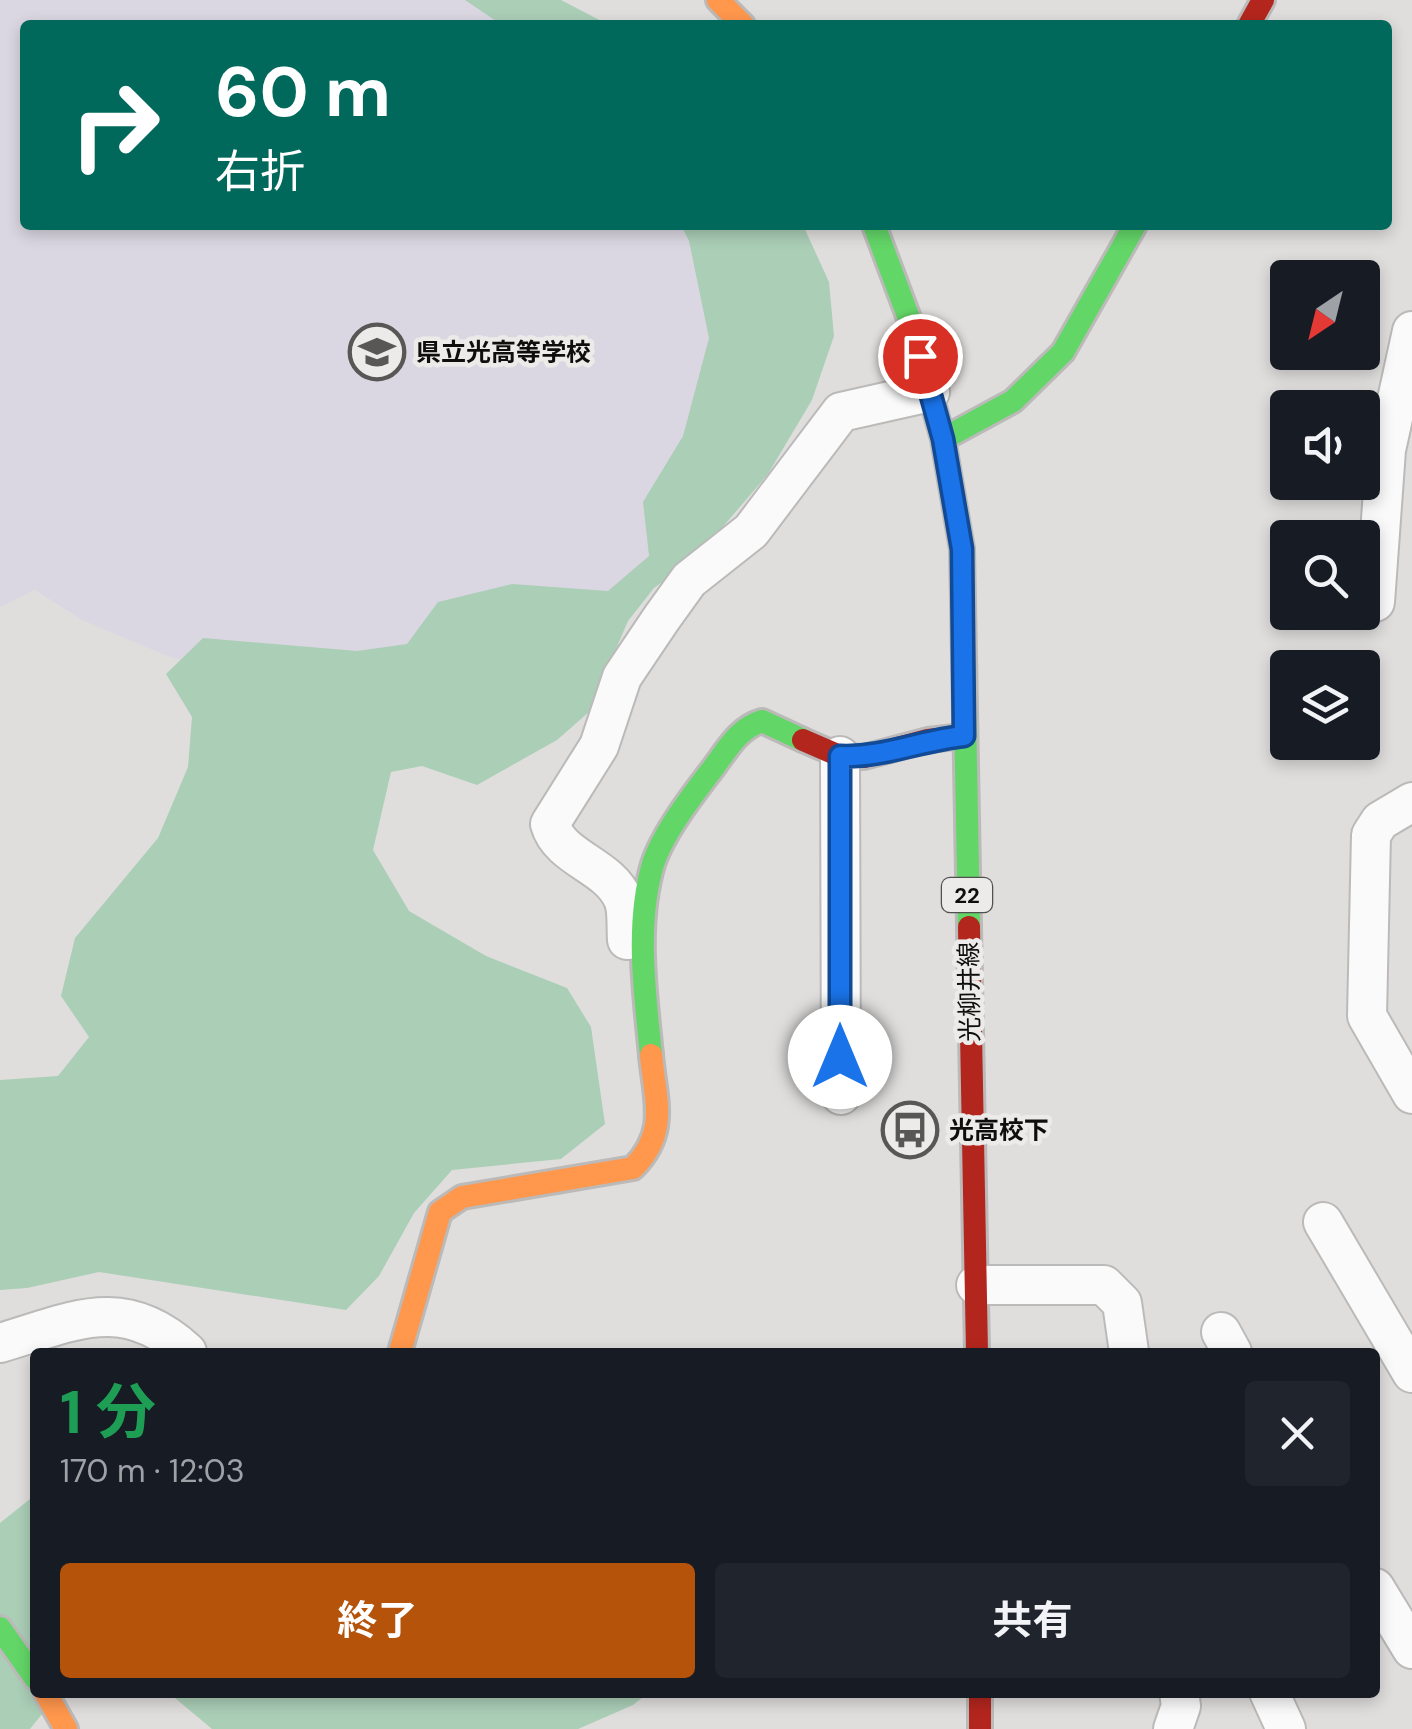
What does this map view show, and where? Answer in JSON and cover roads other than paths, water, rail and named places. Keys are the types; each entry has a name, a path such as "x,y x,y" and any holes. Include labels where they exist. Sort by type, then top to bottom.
{"street":[{"path":"718,0 737,20"},
{"name":"光柳井線","path":"876,230 910,322 943,439 962,549 976,1348"},
{"path":"943,439 1014,401 1063,352 1131,230"},
{"path":"1380,533 1386,450 1412,331"},
{"path":"643,971 628,959 624,900 612,884 554,838 550,824 599,746 622,678 689,580 751,531 841,412 930,392"},
{"path":"401,1348 440,1212 462,1196 633,1168 647,1154 658,1128 643,971 646,902 654,861 692,795 746,726 762,720 840,756 864,757 928,740 964,736"},
{"path":"840,756 840,1095"},
{"path":"1412,802 1380,821 1371,835 1367,1016 1412,1094"},
{"path":"1323,1222 1412,1372"},
{"path":"976,1285 1104,1285 1122,1303 1128,1348"},
{"path":"0,1343 96,1315 128,1318 171,1337 183,1348"},
{"path":"1380,1596 1412,1650"},
{"path":"0,1628 30,1671"},
{"path":"49,1698 66,1729"},
{"path":"980,1698 980,1729"},
{"path":"1172,1729 1181,1706 1179,1698"},
{"path":"1272,1698 1286,1729"}],"place":[{"name":"県立光高等学校","path":"377,352"},
{"name":"光高校下","path":"910,1130"}]}
